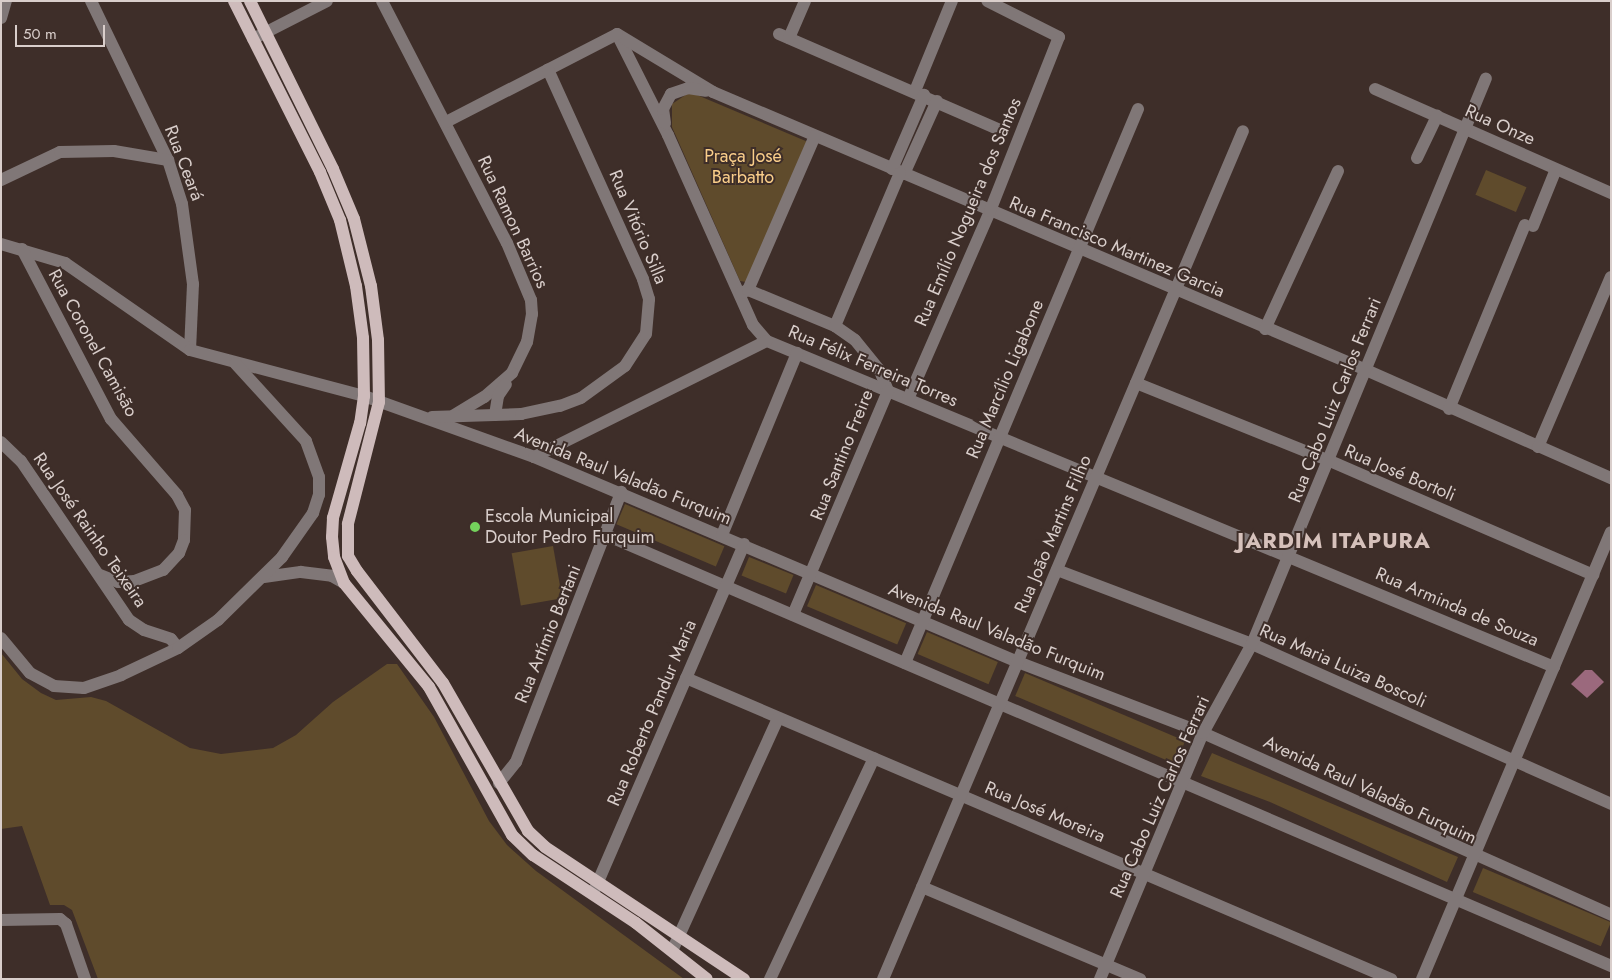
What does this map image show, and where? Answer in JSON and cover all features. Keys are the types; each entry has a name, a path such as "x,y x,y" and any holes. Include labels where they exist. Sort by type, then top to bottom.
{"main road":[{"path":"234,1 320,172 340,220 356,286 363,338 364,396 360,422 339,494 332,537 334,557 347,586 429,687 512,835 533,855 672,951 707,979"},
{"path":"250,1 333,169 354,219 370,286 378,340 379,402 348,524 346,540 348,556 363,579 443,683 528,831 545,847 744,979"},
{"path":"347,586 363,579"}],"street":[{"path":"1,18 6,1"},
{"name":"Rua Ceará","path":"91,1 168,160 182,204 189,241 193,284 190,350"},
{"path":"253,39 326,1"},
{"name":"Rua Ramon Barrios","path":"382,1 446,122 518,267 531,300 532,314 527,342 512,373 484,397 452,416 427,418"},
{"path":"805,1 784,36 919,93 1000,130"},
{"path":"899,172 919,93 952,1"},
{"name":"Rua Emílio Nogueira dos Santos","path":"908,399 990,211 1059,37 987,1"},
{"path":"446,122 617,34 668,135 743,292 753,325 767,341"},
{"name":"Rua Francisco Martinez Garcia","path":"617,34 713,92 1264,329 1366,370 1449,409 1611,478"},
{"name":"Rua Vitório Silla","path":"452,416 540,412 588,393 625,366 646,334 649,317 649,299 643,279 548,70"},
{"name":"Rua Cabo Luiz Carlos Ferrari","path":"1100,979 1203,733 1252,644 1290,556 1486,78"},
{"path":"668,135 663,109 671,94 688,88 713,92"},
{"name":"Rua Onze","path":"1375,89 1611,193"},
{"path":"835,326 899,172 937,101"},
{"name":"Rua Marcílio Ligabone","path":"905,663 1138,109"},
{"path":"1417,158 1437,116"},
{"name":"Rua João Martins Filho","path":"883,979 1244,131"},
{"path":"743,292 815,136"},
{"path":"1,180 60,152 114,151 168,160"},
{"path":"1449,409 1556,169"},
{"path":"1264,329 1338,171"},
{"name":"Avenida Raul Valadão Furquim","path":"1,244 22,248 65,263 190,350 364,396 534,457 744,544 1018,662 1203,733 1474,857 1611,915"},
{"name":"Rua Coronel Camisão","path":"22,248 111,419 177,494 185,510 184,540 179,553 163,570 136,581 118,582 100,575"},
{"path":"1538,447 1611,277"},
{"name":"Rua Santino Freire","path":"743,292 835,326 855,340 880,371 888,391 793,615"},
{"name":"Rua Félix Ferreira Torres","path":"534,457 767,341 1096,477"},
{"path":"722,535 797,354"},
{"path":"1,638 30,674 54,686 84,688 121,675 178,648 218,620 264,578 302,531 319,495 319,477 306,441 234,363"},
{"path":"495,415 498,396 512,373"},
{"name":"Rua José Bortoli","path":"1136,383 1330,461 1593,575"},
{"name":"Rua José Rainho Teixeira","path":"1,442 21,461 129,620 144,630 171,640 178,648"},
{"name":"Rua Arminda de Souza","path":"1096,477 1554,666"},
{"name":"Rua Artímio Bertani","path":"499,783 516,762 606,535 621,492"},
{"path":"319,495 339,494"},
{"path":"1422,979 1611,532"},
{"path":"606,535 1611,966"},
{"name":"Rua Roberto Pandur Maria","path":"592,895 744,544"},
{"name":"Rua Maria Luiza Boscoli","path":"1057,570 1252,644 1513,763 1611,804"},
{"path":"264,578 301,572 332,576 347,586"},
{"name":"Rua José Moreira","path":"686,678 1391,979"},
{"path":"672,951 681,936 778,718"},
{"path":"770,979 874,758"},
{"path":"922,887 1140,979"},
{"path":"1,920 60,919 66,924 85,979"}],"green space":[{"name":"Praça José Barbatto","path":"690,92 808,142 746,282 740,281 672,127 672,104"},
{"path":"1486,170 1527,187 1516,212 1475,195"},
{"path":"625,504 724,546 716,566 616,524"},
{"path":"553,546 562,598 521,605 512,553"},
{"path":"749,557 794,575 786,594 742,576"},
{"path":"816,585 906,623 897,644 807,606"},
{"path":"927,632 998,662 989,684 918,654"},
{"path":"1,653 22,679 41,693 56,700 91,697 106,701 190,748 221,754 273,748 296,735 333,702 387,664 397,664 434,717 489,821 507,845 536,871 684,979 98,979 72,910 64,905 50,905 22,826 1,829"},
{"path":"1025,673 1185,741 1175,764 1015,696"},
{"path":"1212,753 1458,857 1447,882 1270,802 1201,776"},
{"path":"1483,868 1611,922 1601,946 1473,892"}],"shaded area":[{"path":"1585,670 1592,670 1604,682 1587,698 1571,684"}],"place":[{"name":"Escola Municipal Doutor Pedro Furquim","path":"475,527"}],"district":[{"name":"JARDIM ITAPURA","path":"1334,541"}]}
